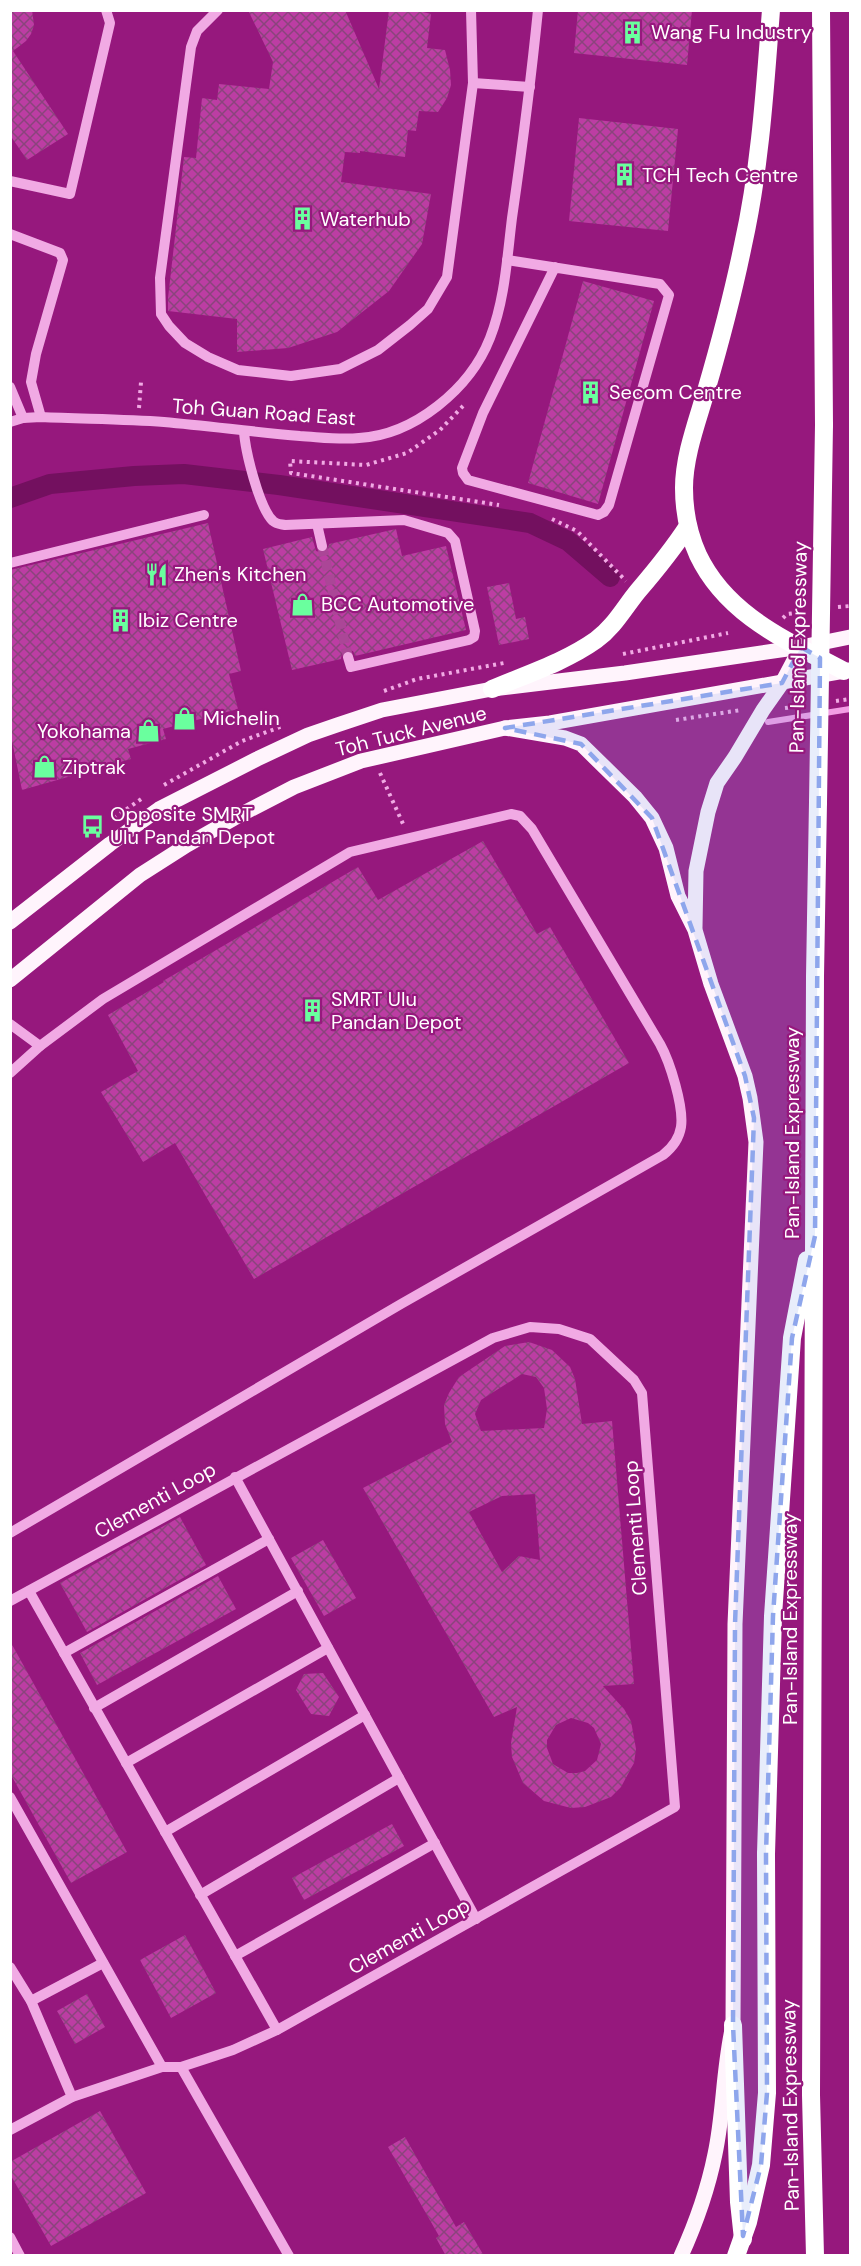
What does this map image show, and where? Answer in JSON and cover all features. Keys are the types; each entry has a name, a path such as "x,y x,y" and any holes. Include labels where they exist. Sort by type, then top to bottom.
{"highway":[{"path":"771,10 764,98 752,197 743,245 689,453 684,488 688,526 698,554 714,583 731,602 761,626 847,671"},
{"name":"Pan-Island Expressway","path":"814,2256 811,2084 815,1236 818,802 824,425 821,10"},
{"path":"492,689 568,657 597,640 610,628 667,558 688,526"},
{"path":"736,2256 748,2222 761,2165 767,2093 766,1854 773,1616 792,1338 804,1270 815,1236"},
{"path":"733,2025 739,2202 745,2256"}],"main road":[{"name":"Toh Tuck Avenue","path":"10,922 159,809 308,735 382,710 492,689 625,673 801,648 848,639"},
{"path":"694,930 696,871 708,812 717,783 782,683 801,648"},
{"name":"Toh Tuck Avenue","path":"10,980 140,875 187,845 294,787 362,761 505,729 847,671"},
{"path":"505,729 565,738 581,744 635,797 652,818 666,848 678,896 694,930 711,984 746,1076 754,1118 756,1143 735,1624 733,2025 715,2153 702,2204 681,2256"}],"street":[{"path":"10,181 70,194 110,23 106,10"},
{"path":"219,10 196,31 191,47 160,278 161,314 185,343 208,357 238,370 291,376 340,369 378,350 428,309 447,277 473,83 471,10"},
{"name":"Toh Guan Road East","path":"10,422 23,418 41,417 139,421 244,431 361,438 393,431 423,416 446,399 471,374 490,339 502,293 538,10"},
{"path":"473,83 530,87"},
{"path":"11,235 60,253 63,260 36,354 31,382 41,417"},
{"path":"507,260 555,267 660,284 669,295 609,505 604,512 598,515 468,480 462,473 483,413 555,267"},
{"path":"10,387 23,418"},
{"path":"244,431 244,445 258,491 269,517 275,523 285,525 404,520 448,533 455,541 476,631 474,637 351,667 348,657"},
{"path":"10,563 204,514"},
{"path":"317,524 322,546"},
{"path":"10,1073 40,1046 103,999 350,852 410,839 502,814 520,816 538,839 666,1055 681,1114 681,1127 672,1148 663,1155 401,1304 10,1533"},
{"path":"10,1024 40,1046"},
{"name":"Clementi Loop","path":"10,1601 494,1338 530,1327 559,1329 590,1339 634,1380 642,1393 675,1807 277,2030 233,2050 181,2067 162,2067 72,2097 10,2130"},
{"path":"235,1477 476,1919"},
{"path":"64,1653 269,1539"},
{"path":"29,1591 277,2030"},
{"path":"94,1708 298,1591"},
{"path":"126,1763 328,1648"},
{"path":"165,1832 365,1715"},
{"path":"200,1895 399,1778"},
{"path":"10,1797 162,2067"},
{"path":"235,1956 435,1843"},
{"path":"31,2001 103,1963"},
{"path":"10,1967 31,2001 72,2097"},
{"path":"181,2067 289,2256"},
{"path":"10,2237 20,2256"}],"path":[{"path":"139,421 141,382"},
{"path":"467,402 440,430 407,453 366,465 290,460 291,473 500,506"},
{"path":"546,516 577,531 637,593"},
{"path":"621,655 728,633"},
{"path":"380,772 410,839"}],"highlighted area":[{"path":"801,647 820,658 815,1236 792,1338 773,1616 766,1854 767,2093 761,2165 743,2236 733,2025 735,1624 754,1118 745,1076 652,818 581,744 505,728 782,683"}],"building":[{"path":"10,10 32,10 34,25 31,34 13,51 68,134 27,160 10,135"},
{"name":"Waterhub","path":"248,10 345,10 379,89 389,10 423,10 431,14 427,48 445,50 451,85 447,98 438,112 419,111 416,131 408,130 405,157 360,151 360,153 345,152 341,182 431,194 422,244 389,291 337,332 288,348 237,352 237,319 168,311 168,298 184,157 196,158 202,98 217,100 219,84 269,89 273,62"},
{"name":"Wang Fu Industry","path":"578,10 692,10 687,65 574,53"},
{"name":"TCH Tech Centre","path":"579,118 678,129 668,231 569,221"},
{"name":"Secom Centre","path":"583,281 654,301 598,504 528,483"},
{"name":"Ibiz Centre","path":"208,523 241,671 229,674 238,709 163,729 166,739 128,749 131,759 22,790 10,731 10,570"},
{"path":"396,529 402,556 446,546 466,630 355,656 353,651 346,650 342,652 341,659 292,670 263,549 312,537 316,551 323,553 327,551 329,544"},
{"path":"509,583 516,619 525,617 529,639 499,645 487,587"},
{"path":"483,841 537,934 550,927 629,1063 254,1279 175,1143 143,1162 101,1092 138,1071 108,1015 358,867 378,900"},
{"path":"529,1342 552,1350 570,1367 575,1379 582,1424 612,1421 634,1684 603,1686 624,1709 631,1721 636,1749 634,1763 621,1787 611,1797 585,1807 571,1808 544,1801 523,1783 512,1757 511,1743 517,1707 494,1717 363,1488 452,1442 445,1424 444,1405 449,1393 459,1377 505,1346","holes":["522,1374 536,1377 544,1388 547,1409 544,1428 481,1431 475,1414 481,1400","535,1494 540,1560 519,1556 502,1572 469,1512 502,1496","571,1718 588,1723 594,1728 601,1744 597,1760 585,1771 568,1773 553,1764 547,1748 547,1740 556,1725"]},
{"path":"180,1517 206,1565 87,1632 60,1583"},
{"path":"323,1540 356,1598 324,1616 291,1558"},
{"path":"218,1576 236,1609 97,1685 80,1653"},
{"path":"10,1641 127,1852 71,1883 10,1773"},
{"path":"323,1673 339,1697 329,1716 311,1714 296,1690 304,1674"},
{"path":"392,1824 404,1846 304,1900 292,1878"},
{"path":"185,1935 216,1993 171,2018 140,1960"},
{"path":"87,1994 105,2027 75,2044 57,2011"},
{"path":"100,2111 146,2193 51,2246 10,2174 10,2162"},
{"path":"405,2137 456,2227 464,2222 484,2256 446,2256 436,2238 439,2236 388,2147"}],"waterway":[{"path":"10,498 50,484 134,476 184,474 279,485 530,523 568,541 610,577"},
{"path":"768,722 850,709"}],"tunnel":[{"path":"322,546 348,657"}],"place":[{"name":"Wang Fu Industry","path":"633,32"},
{"name":"TCH Tech Centre","path":"624,175"},
{"name":"Waterhub","path":"302,219"},
{"name":"Secom Centre","path":"591,392"},
{"name":"Zhen's Kitchen","path":"156,574"},
{"name":"BCC Automotive","path":"303,604"},
{"name":"Ibiz Centre","path":"120,620"},
{"name":"Michelin","path":"185,718"},
{"name":"Yokohama","path":"149,731"},
{"name":"Ziptrak","path":"44,767"},
{"name":"Opposite SMRT Ulu Pandan Depot","path":"92,826"},
{"name":"SMRT Ulu Pandan Depot","path":"313,1010"}]}
